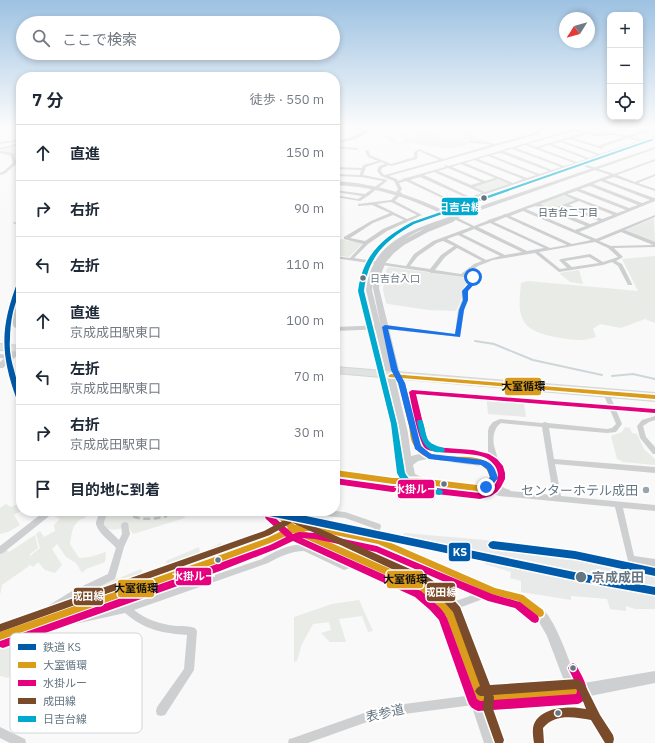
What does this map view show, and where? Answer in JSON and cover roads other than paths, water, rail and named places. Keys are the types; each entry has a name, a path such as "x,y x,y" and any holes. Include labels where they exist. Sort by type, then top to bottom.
{"highway":[{"path":"0,341 16,343"},
{"path":"0,347 16,349"},
{"path":"340,371 396,379"},
{"path":"340,376 396,379 608,396 655,397"},
{"path":"608,396 655,403"}],"street":[{"path":"361,176 365,166 380,162"},
{"path":"383,162 403,171"},
{"path":"392,201 399,193 400,189 398,182 395,179 380,173 380,168 403,162"},
{"path":"386,176 434,162 484,182"},
{"path":"398,182 465,162"},
{"path":"481,162 526,179"},
{"path":"504,162 539,175"},
{"path":"528,162 552,171"},
{"path":"549,162 564,167"},
{"path":"405,179 455,203 577,162 655,190"},
{"path":"393,481 404,478 408,475 408,467 396,379 381,327 376,288 379,264 408,238 455,218 616,162"},
{"path":"407,268 413,258 420,251 443,239 651,162"},
{"path":"0,174 5,172 15,163"},
{"path":"461,163 513,184"},
{"path":"648,163 655,165"},
{"path":"10,168 16,167"},
{"path":"340,168 363,169"},
{"path":"434,171 485,193"},
{"path":"340,174 386,180 358,200 340,197"},
{"path":"420,175 470,198"},
{"path":"635,183 655,175"},
{"path":"470,187 498,178"},
{"path":"601,180 655,200"},
{"path":"340,183 377,187 399,193 527,253"},
{"path":"589,184 643,204"},
{"path":"576,189 630,210"},
{"path":"340,192 366,195"},
{"path":"564,194 617,215"},
{"path":"552,210 578,200"},
{"path":"575,232 655,200"},
{"path":"351,259 366,243 385,230 420,215 392,201 359,205"},
{"path":"373,203 406,220"},
{"path":"536,204 590,226"},
{"path":"565,205 604,221"},
{"path":"522,209 610,247 621,257 603,264 559,271 535,252"},
{"path":"366,243 346,238 372,222 392,214"},
{"path":"505,215 571,246"},
{"path":"461,276 476,265 485,261 503,256 535,252 595,241 655,216"},
{"path":"490,221 548,249"},
{"path":"621,230 655,245"},
{"path":"457,233 503,256"},
{"path":"443,239 485,261"},
{"path":"610,247 655,245"},
{"path":"431,272 443,256 457,246"},
{"path":"571,269 561,260 590,255 603,264"},
{"path":"340,258 473,277 475,280 465,291 466,300 461,310 458,336 381,327 340,329"},
{"path":"613,261 620,265 630,284"},
{"path":"16,309 13,318 16,325"},
{"path":"0,366 16,353"},
{"path":"0,356 12,357"},
{"path":"396,379 416,443 420,450 427,456"},
{"path":"408,467 415,458 427,456 487,465 494,462 491,428 495,422 505,420 614,430 619,424 608,396"},
{"path":"655,418 647,420 640,426 644,438 655,452"},
{"path":"545,424 557,497"},
{"path":"551,461 655,470"},
{"path":"487,465 501,490 511,494"},
{"path":"408,467 412,476 419,481"},
{"path":"340,474 393,481 419,481 477,488 486,487 499,493 557,497 655,508"},
{"path":"486,487 494,478"},
{"path":"618,504 631,559 655,564"},
{"path":"340,515 377,526 374,540"},
{"path":"0,551 44,516"},
{"path":"102,516 100,523 102,528 117,541 120,547"},
{"path":"280,516 292,528 304,535 358,557 422,587 439,601 452,619 481,699 480,710 491,743"},
{"path":"20,629 40,614 75,594 112,576 120,547 126,534 125,525"},
{"path":"2,636 270,540 292,528 316,528 374,540 396,547 494,591 520,598 530,604 540,613 552,634 575,692"},
{"path":"20,629 28,630 43,628 126,609 191,587 265,560 277,554 298,548 305,548 344,566 353,564 358,557"},
{"path":"456,605 494,591"},
{"path":"126,609 136,618 150,626 163,630 192,631 189,670 161,711"},
{"path":"481,699 575,692 655,677"},
{"name":"表参道","path":"293,743 381,712 481,699"},
{"path":"0,732 21,743"}],"waterway":[{"path":"475,341 494,344 533,360 602,375"},
{"path":"612,376 633,374 655,379"}],"railway":[{"path":"132,516 144,519 167,516"}],"rail line":[{"name":"KS","path":"16,294 10,312 6,340 7,355 16,389"},
{"name":"KS","path":"289,516 584,578 655,591"},
{"name":"KS","path":"493,545 575,555 655,572"}],"place":[{"name":"日吉台入口","path":"363,278"},
{"name":"センターホテル成田","path":"646,490"},
{"name":"京成成田","path":"581,577"}],"district":[{"name":"日吉台二丁目","path":"568,212"}]}
